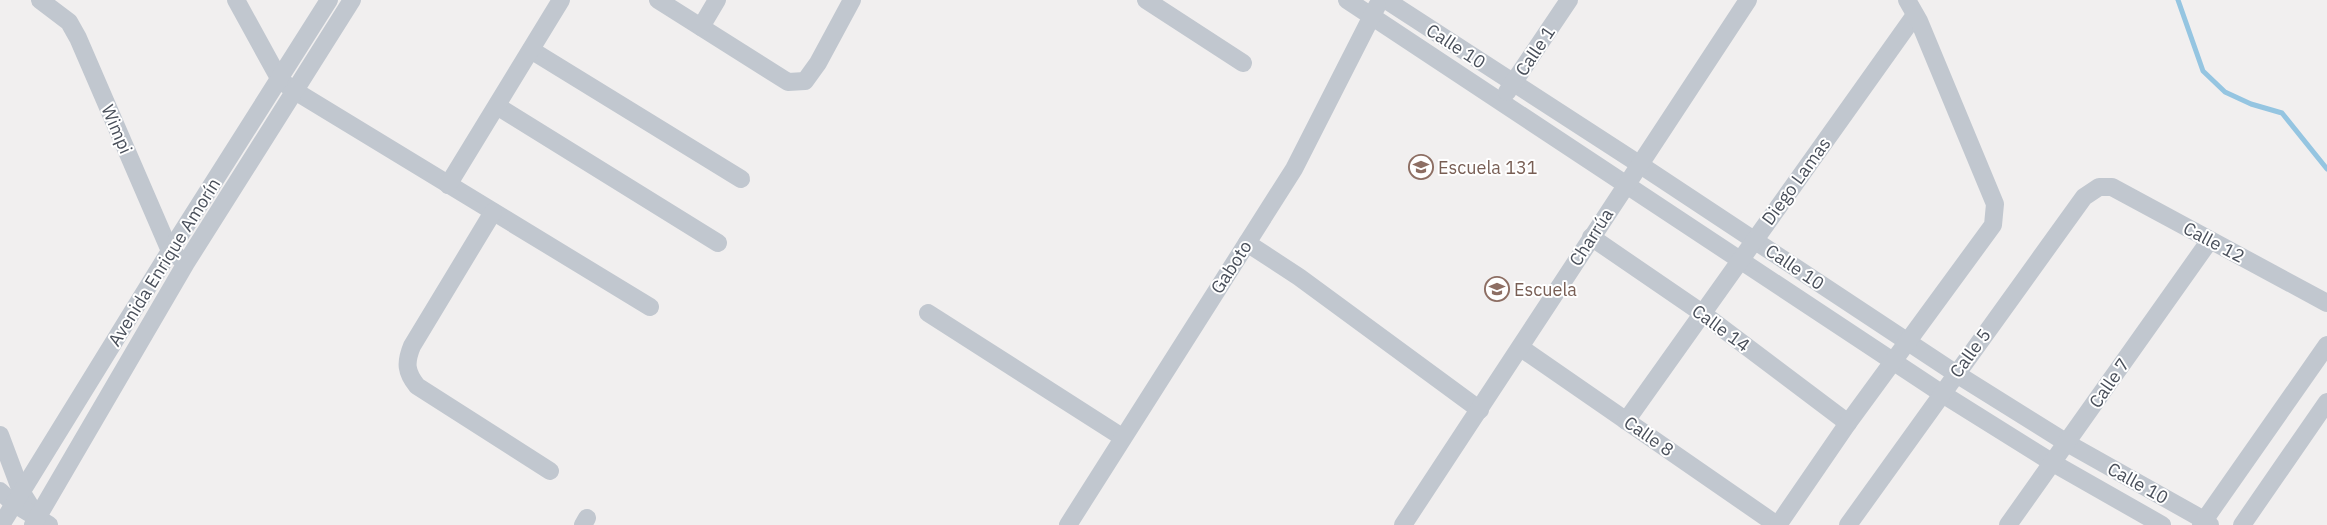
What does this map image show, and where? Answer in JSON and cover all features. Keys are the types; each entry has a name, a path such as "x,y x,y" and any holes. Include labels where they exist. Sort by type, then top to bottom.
{"street":[{"name":"Wimpi","path":"40,0 69,22 78,38 170,251 186,263"},
{"path":"236,0 280,80 650,308"},
{"name":"Avenida Enrique Amorín","path":"2,523 8,494 170,251 329,0"},
{"name":"Avenida Enrique Amorín","path":"39,522 186,263 352,0"},
{"path":"448,185 561,0"},
{"path":"658,0 788,82 805,81 818,63 852,0"},
{"path":"700,27 716,0"},
{"path":"1146,0 1243,63"},
{"name":"Calle 10","path":"1347,0 1941,393 2053,463 2162,525"},
{"name":"Gaboto","path":"1068,525 1122,437 1294,169 1380,0"},
{"name":"Calle 10","path":"1386,0 1754,239 1955,373 2067,443 2205,523"},
{"name":"Calle 1","path":"1501,101 1569,0"},
{"name":"Charrúa","path":"1403,525 1748,0"},
{"path":"1777,525 1907,341 1993,225 1995,204 1919,21 1911,8"},
{"name":"Diego Lamas","path":"1626,421 1741,259 1911,8"},
{"path":"530,50 742,179"},
{"path":"496,106 718,242"},
{"name":"Calle 12","path":"2100,187 2112,187 2327,303"},
{"name":"Calle 5","path":"1848,525 1955,373 2084,198 2100,187"},
{"path":"493,212 412,346 406,361 408,375 417,386 550,471"},
{"name":"Calle 14","path":"1591,237 1702,313 1848,423"},
{"name":"Calle 7","path":"2008,525 2210,240"},
{"path":"1247,243 1299,278 1480,410"},
{"path":"928,313 1122,437"},
{"path":"2205,523 2327,345"},
{"name":"Calle 8","path":"1521,348 1777,525"},
{"path":"2242,525 2327,402"},
{"path":"0,435 8,494 39,522"}],"waterway":[{"path":"2178,0 2203,71 2225,92 2251,104 2282,113 2327,169"}],"place":[{"name":"Escuela 131","path":"1421,167"},
{"name":"Escuela","path":"1497,289"}]}
